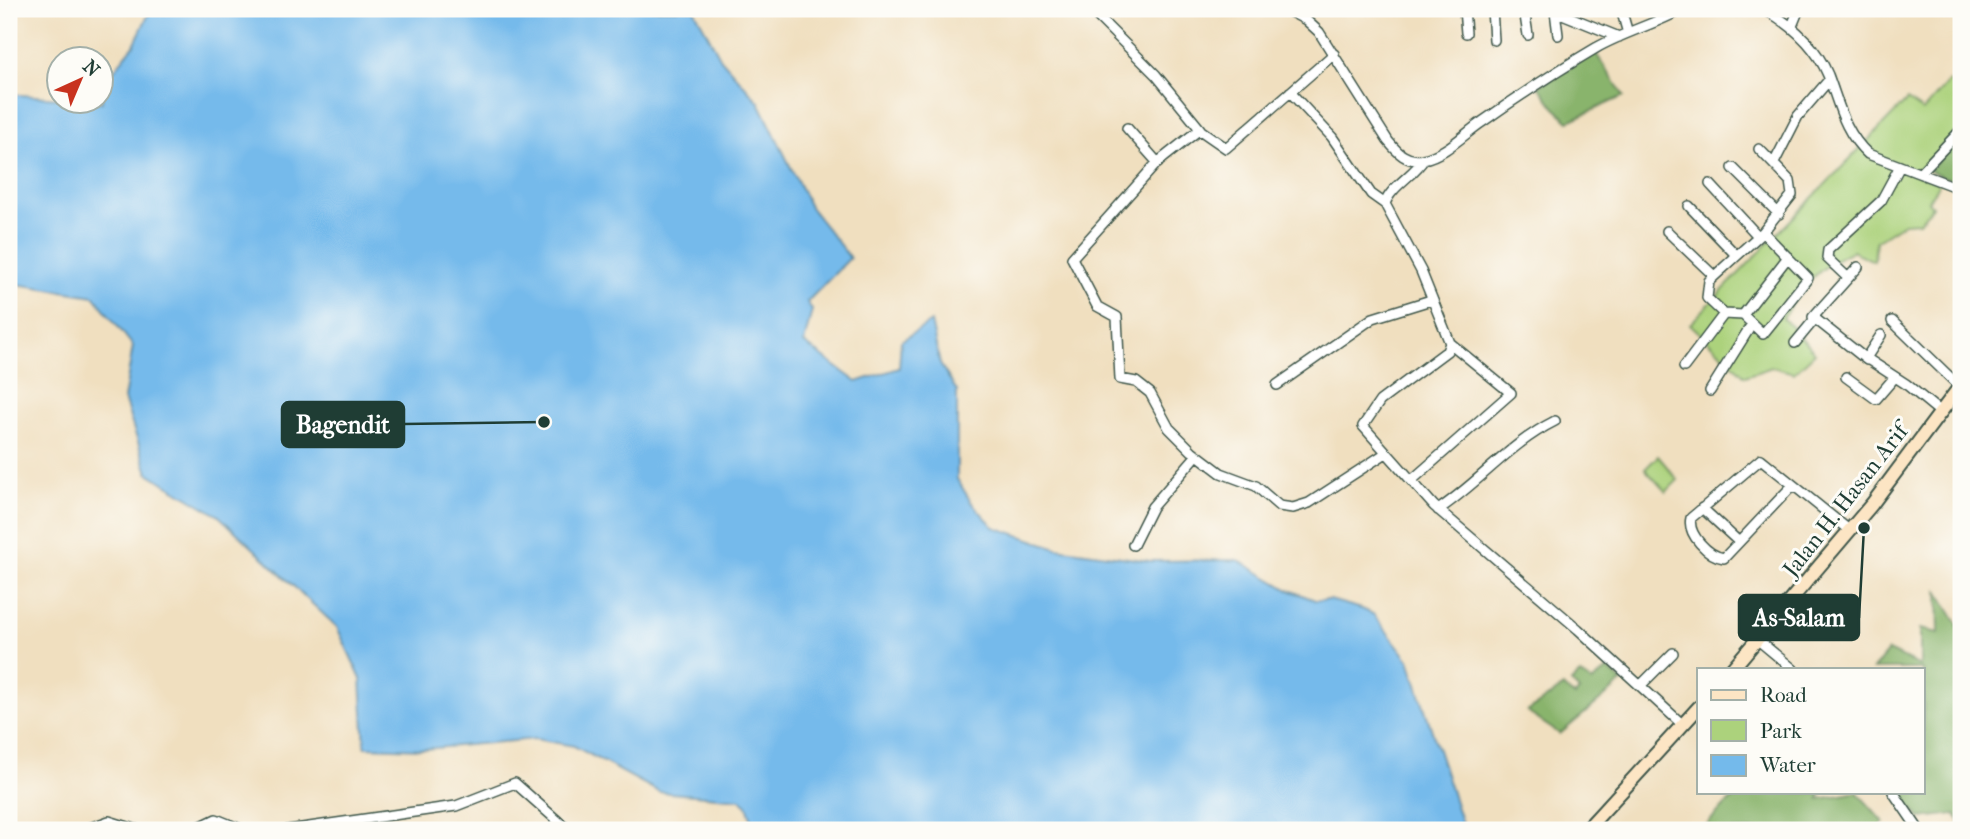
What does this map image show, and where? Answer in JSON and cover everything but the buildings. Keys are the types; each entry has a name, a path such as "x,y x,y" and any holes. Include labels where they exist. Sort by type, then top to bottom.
{"main road":[{"name":"Jalan H. Hasan Arif","path":"1733,668 1850,531 1961,386"},
{"path":"1586,830 1697,709"}],"street":[{"path":"1090,9 1156,75 1200,130 1226,148 1334,54"},
{"path":"1285,9 1307,20 1320,32 1399,154 1410,160 1424,159 1440,153 1536,85 1623,34 1683,9"},
{"path":"1464,9 1466,33"},
{"path":"1492,9 1494,40"},
{"path":"1524,9 1528,35"},
{"path":"1621,9 1623,34"},
{"path":"1764,9 1792,26 1817,54 1857,144 1868,153 1961,188"},
{"path":"1792,26 1799,9"},
{"path":"1552,10 1623,34"},
{"path":"1552,10 1558,35"},
{"path":"1774,163 1798,116 1829,80"},
{"path":"1290,92 1332,137 1371,194 1385,204 1420,271 1450,343 1511,393 1412,480"},
{"path":"1127,128 1158,163"},
{"path":"1200,130 1158,163 1075,255 1072,262 1097,306 1117,317 1119,379 1136,382 1150,393 1172,432 1197,455 1221,473 1256,486 1279,506 1293,508 1309,503 1386,453"},
{"path":"1921,172 1961,130"},
{"path":"1710,184 1761,234 1788,257 1808,278 1763,334 1743,315 1724,314 1707,298 1706,288 1713,275 1761,234 1792,195 1793,188 1774,163 1759,149"},
{"path":"1385,204 1388,197 1409,179 1424,159"},
{"path":"1848,278 1827,258 1828,250 1881,201 1900,166"},
{"path":"1733,168 1779,214"},
{"path":"1689,206 1736,256"},
{"path":"1667,231 1713,275"},
{"path":"1743,315 1788,257"},
{"path":"1795,343 1814,320 1814,313 1858,267"},
{"path":"1277,385 1373,318 1431,300"},
{"path":"1684,368 1724,314"},
{"path":"1814,320 1940,412"},
{"path":"1892,321 1961,386"},
{"path":"1710,391 1752,324"},
{"path":"1867,360 1866,355 1881,335"},
{"path":"1450,343 1447,351 1380,401 1363,426 1437,510 1641,685 1683,725"},
{"path":"1846,377 1876,399 1895,377"},
{"path":"1437,510 1467,490 1524,437 1555,421"},
{"path":"1133,545 1152,507 1197,455"},
{"path":"1793,485 1724,558 1712,554 1692,531 1691,518 1760,459 1793,485 1850,531"},
{"path":"1702,508 1739,542"},
{"path":"1758,640 1792,668"},
{"path":"1641,685 1673,653"},
{"path":"288,830 400,817 456,806 515,783 568,830"},
{"path":"1894,794 1919,830"},
{"path":"193,830 216,819 243,830"},
{"path":"85,830 109,821 138,830"}],"green space":[{"path":"1595,52 1624,96 1569,121 1554,107 1539,86"},
{"path":"1949,81 1961,94 1961,127 1918,175 1939,183 1928,202 1932,206 1919,222 1904,223 1876,241 1874,261 1852,251 1830,263 1804,287 1783,318 1815,353 1794,373 1772,367 1745,376 1690,324 1907,100 1923,111"},
{"path":"1961,138 1961,184 1928,170"},
{"path":"1658,456 1678,480 1666,492 1645,469"},
{"path":"1938,591 1961,630 1961,824 1956,814 1920,818 1899,794 1924,794 1924,668 1874,668 1888,651 1920,666 1920,629 1939,633"},
{"path":"1608,669 1622,682 1560,734 1527,712 1563,687 1575,696 1579,691 1571,682 1580,674 1592,682"},
{"path":"1738,794 1820,794 1819,799 1859,794 1884,822 1877,830 1703,830"}],"water":[{"path":"151,9 694,9 721,59 759,102 810,207 850,258 807,302 812,310 804,343 857,382 899,368 901,341 931,322 940,364 957,391 957,479 971,502 994,527 1057,548 1150,561 1238,560 1289,590 1315,600 1330,600 1373,614 1409,660 1464,830 755,830 747,805 740,799 659,792 574,746 535,739 424,749 365,747 361,679 337,627 219,516 148,473 124,399 133,346 94,296 9,283 9,94 46,97 46,116 116,116 116,68 134,45"}],"place":[{"name":"Bagendit","path":"544,422"},
{"name":"As-Salam","path":"1864,528"}]}
